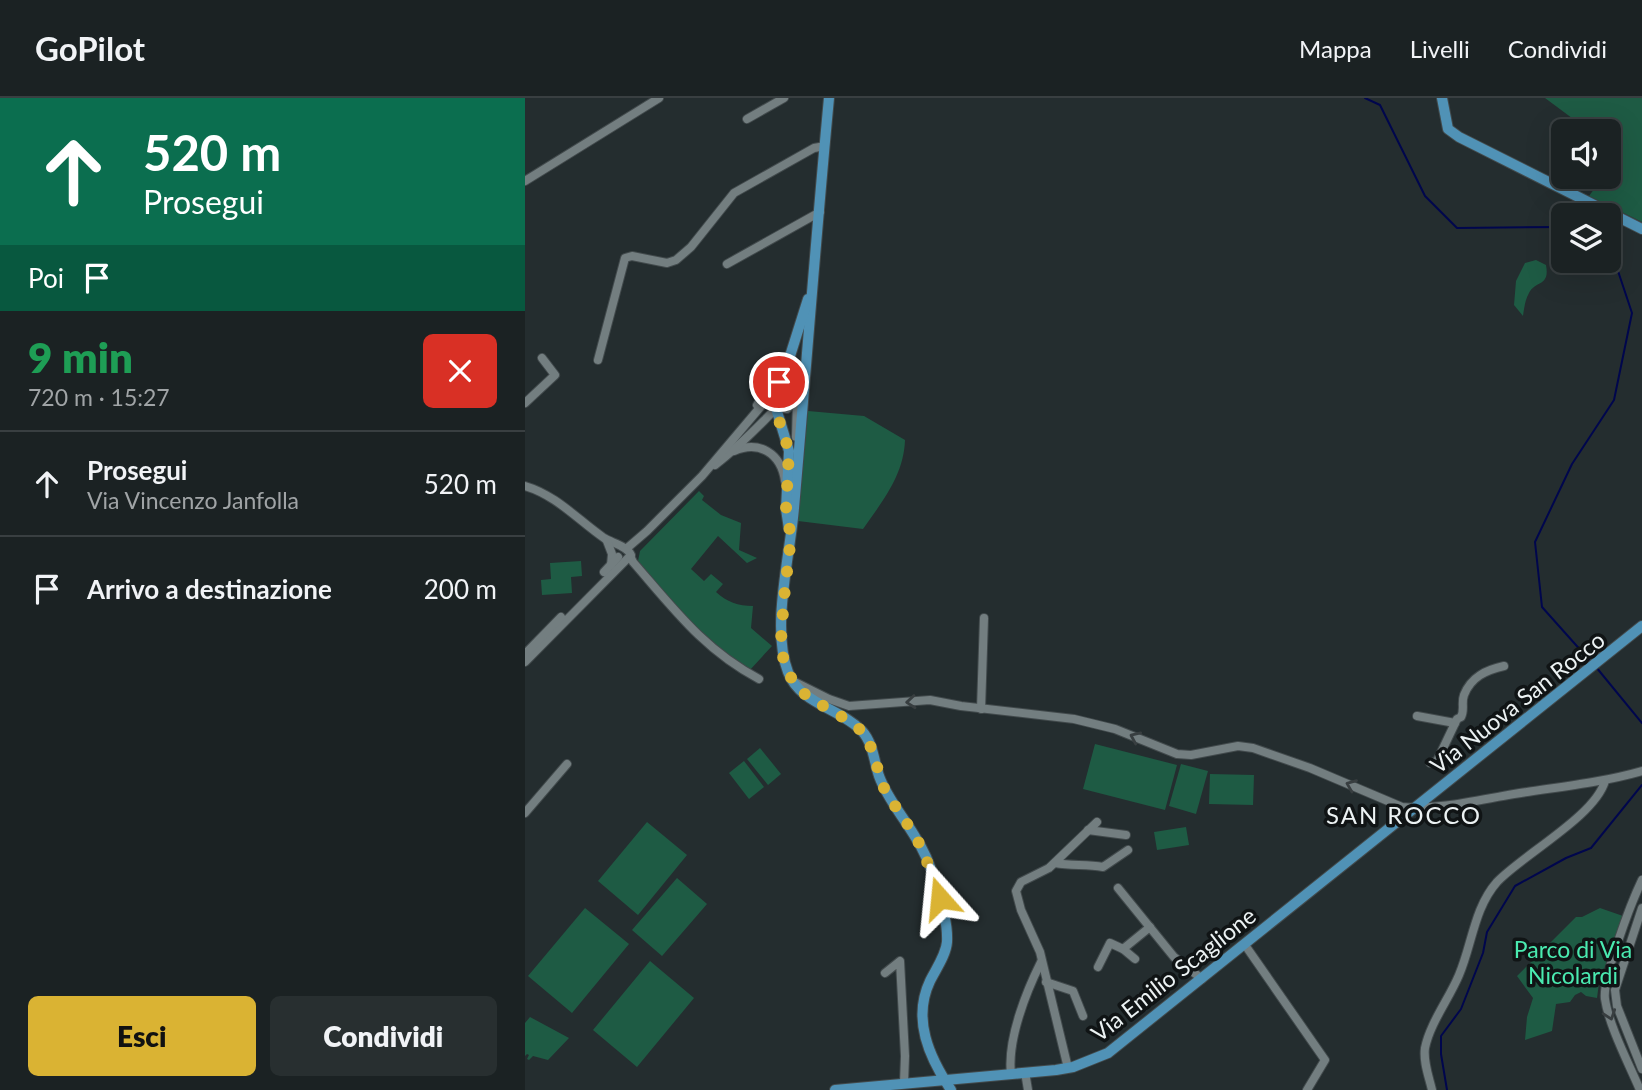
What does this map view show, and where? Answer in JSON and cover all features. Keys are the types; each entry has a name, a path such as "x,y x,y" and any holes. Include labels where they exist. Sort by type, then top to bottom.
{"main road":[{"path":"829,98 781,640 783,657 791,680 808,697 862,731 869,742 885,791 916,837 936,883 947,945 926,989 921,1017 928,1047 951,1090"},
{"path":"1442,98 1448,129 1459,138 1642,229"},
{"path":"791,537 787,519 789,451 772,399 790,356 813,283"},
{"name":"Via Nuova San Rocco","path":"1415,808 1642,626"},
{"name":"Via Emilio Scaglione","path":"835,1090 1068,1068 1108,1053 1415,808"}],"street":[{"path":"525,181 659,98"},
{"path":"747,119 784,98"},
{"path":"598,359 625,258 632,256 667,263 676,260 691,247 734,193 814,148 825,146"},
{"path":"727,264 820,212"},
{"path":"744,425 776,374 800,324"},
{"path":"525,403 555,376 542,358"},
{"path":"797,475 797,399 807,362"},
{"path":"525,662 647,531 702,476 731,452 793,388 802,375"},
{"path":"702,476 774,391 781,386 793,388"},
{"path":"793,388 797,399"},
{"path":"775,407 783,410 790,408 797,399"},
{"path":"731,452 759,446 772,454 783,471 787,499"},
{"path":"525,486 550,497 626,556 698,637 759,680"},
{"path":"606,540 612,554 611,565"},
{"path":"525,654 611,565 626,556"},
{"path":"981,709 984,618"},
{"path":"1430,763 1437,761 1455,723 1464,712 1464,695 1473,682 1480,674 1504,666"},
{"path":"791,680 818,695 849,706 930,700 981,709 1073,719 1115,729 1177,754 1191,755 1238,746 1252,748 1310,768 1398,806 1415,808 1605,781 1642,771"},
{"path":"1417,716 1455,723"},
{"path":"525,813 567,764"},
{"path":"1432,1090 1425,1049 1459,975 1477,917 1496,884 1572,821 1594,799 1605,781"},
{"path":"1068,1068 1040,952 1021,910 1016,891 1021,882 1055,863 1097,822"},
{"path":"1088,830 1126,835"},
{"path":"1055,863 1076,867 1088,864 1103,867 1128,850"},
{"path":"1640,1090 1605,998 1605,983 1636,903 1642,880"},
{"path":"1118,888 1174,957 1202,979"},
{"path":"1636,903 1638,912 1641,909"},
{"path":"1641,909 1615,985 1615,996 1642,1069"},
{"path":"1123,949 1150,928"},
{"path":"1621,938 1630,942"},
{"path":"1098,967 1110,943 1135,959"},
{"path":"1245,945 1325,1060 1307,1090"},
{"path":"885,973 900,961 904,1083"},
{"path":"1011,1074 1011,1051 1022,1006 1027,988 1041,962"},
{"path":"1046,982 1073,991 1083,1016"},
{"path":"1025,1072 1028,1090"}],"green space":[{"path":"1545,98 1642,98 1642,222 1621,212 1621,203 1603,203 1589,196 1594,189 1621,189 1621,119 1573,119"},
{"path":"1536,260 1546,265 1546,277 1529,293 1523,316 1514,305 1516,281 1525,263"},
{"path":"808,411 864,416 905,440 901,465 896,476 863,529 798,521"},
{"path":"699,491 704,496 702,500 721,515 741,523 739,550 757,558 747,563 718,536 691,569 704,581 711,574 723,584 716,592 724,598 753,606 751,628 772,646 749,671 712,645 649,578 638,561 640,551"},
{"path":"581,561 582,576 571,577 572,593 542,595 541,580 551,579 550,563"},
{"path":"1095,744 1177,765 1165,810 1083,789"},
{"path":"760,748 781,774 768,785 747,759"},
{"path":"744,761 764,787 749,799 729,773"},
{"path":"1181,764 1208,771 1196,814 1169,806"},
{"path":"1210,774 1254,775 1253,805 1209,804"},
{"path":"647,822 687,855 638,915 598,881"},
{"path":"1186,827 1189,845 1157,850 1154,832"},
{"path":"677,878 707,904 662,956 632,930"},
{"path":"585,908 629,944 572,1013 528,976"},
{"name":"Parco di Via Nicolardi","path":"1600,908 1623,916 1599,983 1597,998 1581,992 1570,1002 1556,1004 1552,1031 1525,1040 1527,1017 1533,998 1517,976 1576,917 1582,917"},
{"path":"650,961 694,998 637,1067 593,1030"},
{"path":"530,1017 569,1038 548,1060 533,1056 529,1060 529,1055 525,1056 525,1023"}],"waterway":[{"path":"1365,98 1380,105 1425,196 1457,228 1551,227"},
{"path":"1592,663 1542,607 1535,542 1572,464 1614,400 1632,313 1619,273"},
{"path":"1596,667 1642,723"},
{"path":"1447,1090 1441,1036 1461,1009 1483,953 1487,932 1515,886 1566,858 1591,848 1642,785"}],"district":[{"name":"SAN ROCCO","path":"1404,814"}],"route":[{"path":"779,382 772,399 789,451 786,509 791,537 781,640 783,657 791,680 798,688 862,731 869,742 885,791 916,837 940,898"}]}
